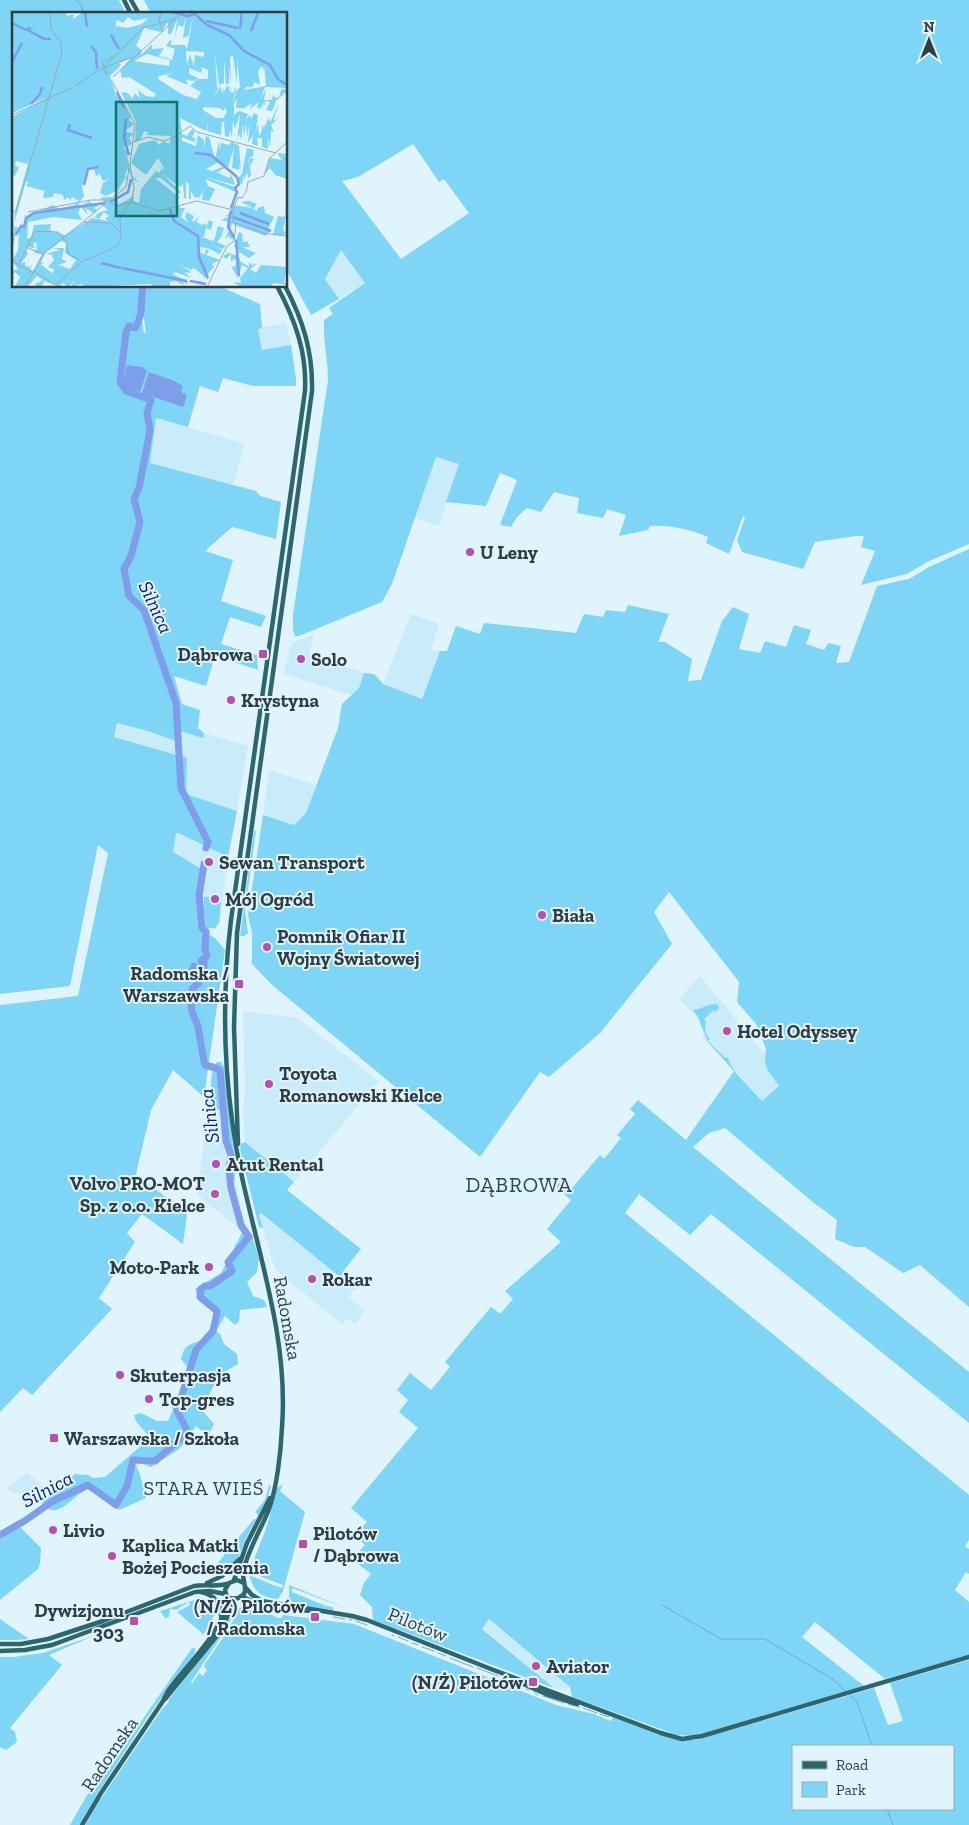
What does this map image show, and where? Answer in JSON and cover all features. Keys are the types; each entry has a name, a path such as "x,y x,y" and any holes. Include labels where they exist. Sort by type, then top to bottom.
{"main road":[{"path":"124,0 130,12"},
{"path":"132,0 138,12"},
{"name":"Radomska","path":"245,1586 243,1576 245,1564 268,1512 272,1492 282,1427 283,1394 281,1362 269,1293 246,1195 232,1120 227,1065 226,1003 228,952 305,391 305,366 300,339 292,315 278,288"},
{"name":"Radomska","path":"238,1150 234,1028 235,954 312,391 308,341 299,314 286,288"},
{"name":"Radomska","path":"234,1580 242,1556 272,1492"},
{"path":"0,1644 21,1644 41,1641 103,1622 222,1576 242,1556"},
{"path":"0,1651 26,1650 52,1645 195,1592 210,1590 235,1599 241,1596 245,1586 240,1580 234,1580 219,1586 203,1584"},
{"path":"226,1595 227,1584"},
{"name":"Pilotów","path":"245,1586 252,1595 262,1601 367,1620 495,1671 546,1694 596,1709 670,1736 692,1738 969,1657"},
{"path":"195,1592 208,1594 215,1599 221,1610 221,1620"},
{"name":"Radomska","path":"82,1825 101,1793 163,1701 172,1684 221,1620 226,1595"},
{"name":"Pilotów","path":"241,1596 260,1605 273,1608 327,1612"},
{"name":"Radomska","path":"163,1701 171,1694 220,1632 235,1599"}],"shaded area":[{"path":"341,249 365,283 339,299 325,279"},
{"path":"286,323 291,345 262,350 258,328"},
{"path":"127,365 142,367 147,371 140,392 126,388 123,382"},
{"path":"149,372 183,386 181,391 187,396 183,407 142,393"},
{"path":"156,418 245,444 233,485 150,463"},
{"path":"436,457 459,464 439,526 415,518"},
{"path":"411,614 439,624 431,650 440,651 422,699 383,684"},
{"path":"314,635 309,654 364,673 359,688 352,695 283,674 292,643"},
{"path":"117,723 151,732 181,743 180,730 203,738 204,733 248,746 237,811 186,794 187,758 114,737"},
{"path":"269,770 316,785 306,813 294,825 263,815"},
{"path":"178,833 228,857 220,922 216,929 205,930 203,885 173,852 176,834"},
{"path":"700,976 786,1080 763,1101 704,1039 699,1019 679,999"},
{"path":"243,1011 297,1018 379,1081 294,1182 245,1142"},
{"path":"209,1104 222,1111 224,1142 246,1230 243,1231 197,1195"},
{"path":"261,1212 355,1289 349,1297 365,1311 355,1324 348,1318 342,1325 275,1269 259,1215"},
{"path":"27,1472 45,1489 32,1499 8,1490 7,1487"},
{"path":"488,1619 571,1687 561,1690 554,1688 482,1628"}],"green space":[{"path":"0,0 119,0 125,12 12,12 12,288 142,288 139,300 144,333 146,333 141,300 144,288 224,288 260,304 262,328 258,329 262,350 291,345 296,386 253,386 223,378 218,392 200,386 188,427 156,418 150,463 256,491 260,496 281,502 276,539 232,527 205,551 233,560 221,601 266,616 261,627 230,617 221,644 257,655 258,670 215,656 206,686 174,676 182,704 200,710 198,728 204,733 203,738 180,731 181,743 151,732 117,723 114,737 187,758 186,794 237,811 228,857 178,833 176,834 173,852 205,871 203,908 204,897 213,897 213,905 216,905 217,901 221,902 219,922 215,928 206,928 204,911 204,932 215,938 225,950 204,1097 173,1070 151,1110 136,1174 187,1214 183,1244 142,1214 127,1233 135,1242 99,1298 112,1309 32,1395 23,1388 0,1412 0,1005 78,996 108,853 98,845 70,986 0,994"},
{"path":"144,0 969,0 969,544 927,562 907,574 861,585 875,551 861,547 864,536 815,542 803,569 742,552 737,540 745,518 743,516 729,554 706,543 708,537 672,527 650,526 648,530 619,536 626,515 607,509 603,518 577,513 579,498 554,492 541,512 527,508 517,517 511,527 500,525 517,480 500,473 486,506 446,502 459,464 436,457 392,584 382,602 295,636 293,615 328,380 324,320 333,314 329,308 365,283 341,250 325,279 339,299 311,315 288,273 288,12 150,12","holes":["413,144 439,182 444,179 469,213 401,259 342,181 358,177"]},
{"path":"969,549 969,1307 920,1265 903,1273 865,1247 854,1247 835,1239 837,1220 725,1128 709,1133 693,1147 969,1372 969,1423 711,1214 690,1235 639,1194 625,1213 969,1495 969,1540 965,1546 969,1549 969,1574 966,1572 955,1590 969,1602 969,1655 885,1679 815,1622 802,1637 864,1686 692,1736 677,1735 572,1697 570,1687 489,1619 482,1629 554,1688 373,1620 372,1607 360,1595 364,1583 371,1574 352,1559 365,1545 355,1535 367,1522 351,1508 418,1428 399,1412 408,1400 397,1390 410,1373 431,1390 450,1367 445,1362 491,1307 500,1314 513,1299 505,1291 561,1242 547,1229 571,1200 556,1187 562,1180 572,1188 600,1155 604,1159 621,1138 617,1135 635,1114 630,1109 638,1100 686,1140 734,1071 708,1042 698,1017 693,1010 715,1004 718,1005 719,1008 716,1012 714,1010 704,1019 706,1022 705,1032 710,1039 708,1041 725,1058 728,1057 735,1072 762,1101 779,1086 768,1071 765,1063 766,1049 756,1024 737,1002 739,982 669,892 654,912 672,944 600,1033 549,1077 540,1072 480,1157 271,984 252,964 252,933 248,915 263,815 294,825 306,813 338,728 342,704 359,688 364,673 374,674 383,684 422,699 440,651 447,651 456,626 480,634 484,623 576,633 584,614 603,617 606,610 625,612 628,605 669,614 658,642 665,642 692,659 688,681 701,680 722,621 733,607 749,614 739,649 760,653 765,641 786,647 794,625 811,630 806,644 824,650 828,643 841,646 836,663 849,662 877,586 909,579 929,567"},
{"path":"254,831 256,831 245,911 248,933 240,936"},
{"path":"217,1062 221,1062 224,1067 235,1163 235,1178 232,1187 222,1112 209,1104 213,1071"},
{"path":"245,1142 294,1182 287,1190 361,1249 344,1270 360,1283 355,1289 261,1213 259,1215 263,1228 259,1227 240,1149 241,1144"},
{"path":"246,1230 252,1235 259,1259 257,1272 247,1282 253,1296 264,1300 267,1307 240,1310 239,1322 235,1325 225,1316 216,1331 220,1334 224,1344 237,1354 238,1364 219,1375 209,1395 198,1406 214,1424 208,1436 196,1426 181,1446 151,1467 137,1462 135,1464 146,1498 119,1510 88,1489 60,1509 48,1509 42,1505 43,1500 75,1474 88,1475 93,1478 105,1477 150,1438 136,1421 134,1415 141,1413 157,1421 168,1421 173,1410 170,1404 179,1397 189,1369 181,1359 183,1352 190,1345 208,1336 214,1324 216,1311 203,1302 195,1289 221,1273 243,1231"},
{"path":"283,1484 280,1491 305,1512 283,1591 278,1599 266,1597 259,1593 253,1586 249,1575 283,1588 283,1585 249,1572 266,1529 276,1493 280,1488 275,1494 277,1488"},
{"path":"269,1485 271,1486 267,1500 258,1515 255,1512 265,1500"},
{"path":"254,1519 256,1519 238,1559 218,1577 219,1570 216,1568 216,1565"},
{"path":"20,1527 41,1548 40,1563 38,1569 0,1600 0,1539"},
{"path":"289,1585 348,1609 292,1588 292,1592 333,1607 333,1611 294,1605 289,1598"},
{"path":"201,1598 212,1602 216,1610 210,1625 202,1636 202,1633 177,1612 190,1605 189,1602 176,1610 170,1609 169,1617 165,1618 160,1611"},
{"path":"245,1605 252,1605 278,1618 281,1618 283,1615 354,1624 556,1705 594,1714 611,1721 613,1717 674,1739 695,1740 874,1688 888,1725 903,1721 890,1683 969,1660 969,1825 85,1825 169,1699 222,1632 233,1607 235,1608 227,1628 191,1682 192,1684 199,1673 203,1676 207,1670 204,1667 205,1664 229,1629 238,1609"},
{"path":"0,1619 29,1639 0,1640"},
{"path":"96,1635 49,1655 62,1665 10,1728 15,1732 17,1742 6,1750 0,1747 0,1657 43,1653"},
{"path":"192,1648 195,1648 195,1653 149,1715 79,1825 70,1825 87,1795 109,1768"}],"waterway":[{"name":"Silnica","path":"76,0 81,5 83,12"},
{"name":"Silnica","path":"143,288 141,313 138,323 135,328 129,326 126,332 120,382 126,391 151,400 147,413 150,430 139,488 134,499 140,522 131,556 124,569 129,596 144,610 176,703 181,788 208,842 206,848"},
{"name":"Silnica","path":"0,1535 53,1501 88,1485 116,1505 127,1486 133,1460 155,1461 188,1432 177,1411 196,1350 213,1331 217,1313 200,1297 201,1289 205,1286 210,1286 232,1271 228,1262 249,1237 241,1225 231,1188 229,1171 231,1155 226,1141 220,1071 205,1065 198,1026 192,1012 191,1002 194,996 192,989 199,983 199,977 191,974 194,966 196,970 204,968 204,963 201,961 207,956 205,949 206,932 202,928 199,896 204,864"},
{"path":"662,1605 721,1639 765,1639 834,1680 845,1691"},
{"path":"333,1617 345,1619"},
{"path":"356,1621 367,1625"},
{"path":"398,1637 408,1641"},
{"path":"412,1643 418,1645"},
{"path":"422,1647 434,1651"},
{"path":"438,1653 446,1656"},
{"path":"450,1658 473,1667"},
{"path":"477,1668 498,1676"},
{"path":"502,1678 522,1688"},
{"path":"534,1692 538,1695"},
{"path":"543,1696 564,1703"},
{"path":"850,1696 857,1702 872,1745"},
{"path":"568,1704 580,1707"},
{"path":"583,1708 597,1713"},
{"path":"600,1714 609,1717"},
{"path":"887,1810 893,1825"}],"place":[{"name":"U Leny","path":"470,552"},
{"name":"Dąbrowa","path":"263,654"},
{"name":"Solo","path":"301,659"},
{"name":"Krystyna","path":"231,700"},
{"name":"Sewan Transport","path":"209,862"},
{"name":"Mój Ogród","path":"215,899"},
{"name":"Biała","path":"542,915"},
{"name":"Pomnik Ofiar II Wojny Światowej","path":"267,947"},
{"name":"Radomska / Warszawska","path":"239,984"},
{"name":"Hotel Odyssey","path":"727,1031"},
{"name":"Toyota Romanowski Kielce","path":"269,1084"},
{"name":"Atut Rental","path":"216,1164"},
{"name":"Volvo PRO-MOT Sp. z o.o. Kielce","path":"215,1194"},
{"name":"Moto-Park","path":"209,1267"},
{"name":"Rokar","path":"312,1279"},
{"name":"Skuterpasja","path":"120,1375"},
{"name":"Top-gres","path":"149,1399"},
{"name":"Warszawska / Szkoła","path":"54,1438"},
{"name":"Livio","path":"53,1530"},
{"name":"Pilotów / Dąbrowa","path":"303,1544"},
{"name":"Kaplica Matki Bożej Pocieszenia","path":"112,1556"},
{"name":"(N/Ż) Pilotów / Radomska","path":"315,1617"},
{"name":"Dywizjonu 303","path":"134,1621"},
{"name":"Aviator","path":"536,1666"},
{"name":"(N/Ż) Pilotów","path":"533,1682"}],"district":[{"name":"DĄBROWA","path":"519,1185"},
{"name":"STARA WIEŚ","path":"204,1488"}]}
